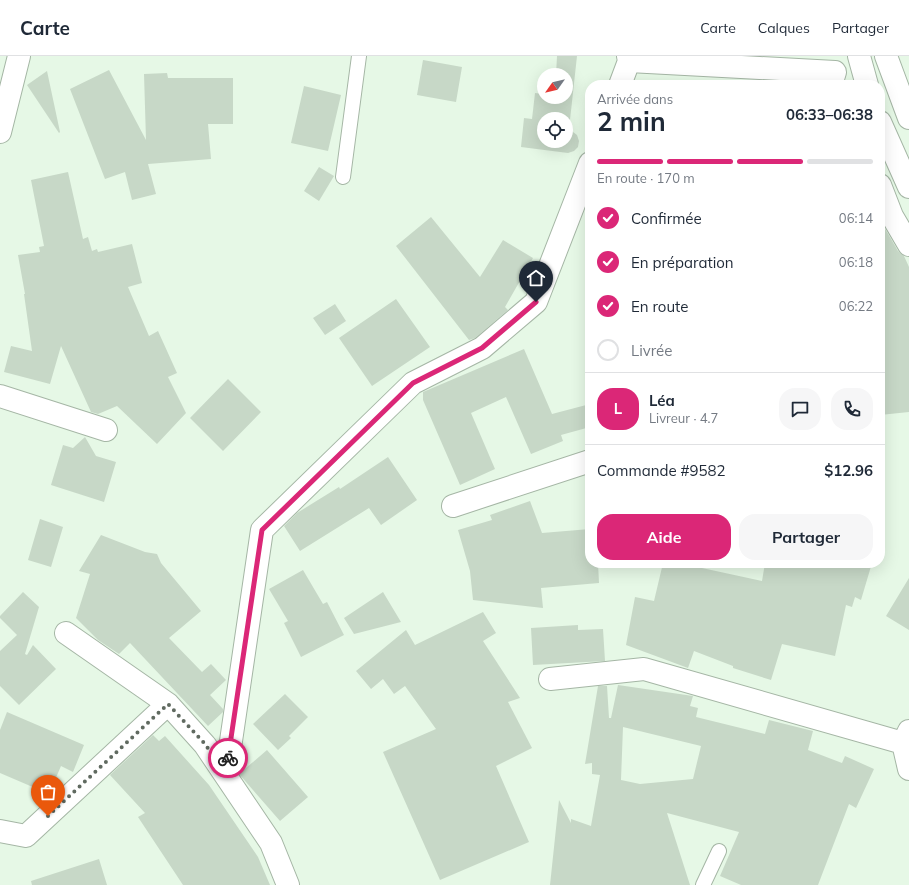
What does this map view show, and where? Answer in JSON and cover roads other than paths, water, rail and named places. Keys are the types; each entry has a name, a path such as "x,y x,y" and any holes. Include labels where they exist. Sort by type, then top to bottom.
{"street":[{"path":"0,132 19,56"},
{"path":"859,56 866,80"},
{"path":"886,56 909,118"},
{"path":"622,80 628,59 834,74"},
{"path":"885,133 909,187"},
{"path":"226,775 262,530 413,383 482,348 536,302 585,176"},
{"path":"885,198 892,216 909,245"},
{"path":"0,396 106,430"},
{"path":"453,506 585,463"},
{"path":"66,633 168,704 205,744 271,843 288,885"},
{"path":"550,679 644,669 906,737 909,769"},
{"path":"0,830 26,836 168,704"}],"lane":[{"path":"343,177 359,56"},
{"path":"703,885 719,851"}]}
